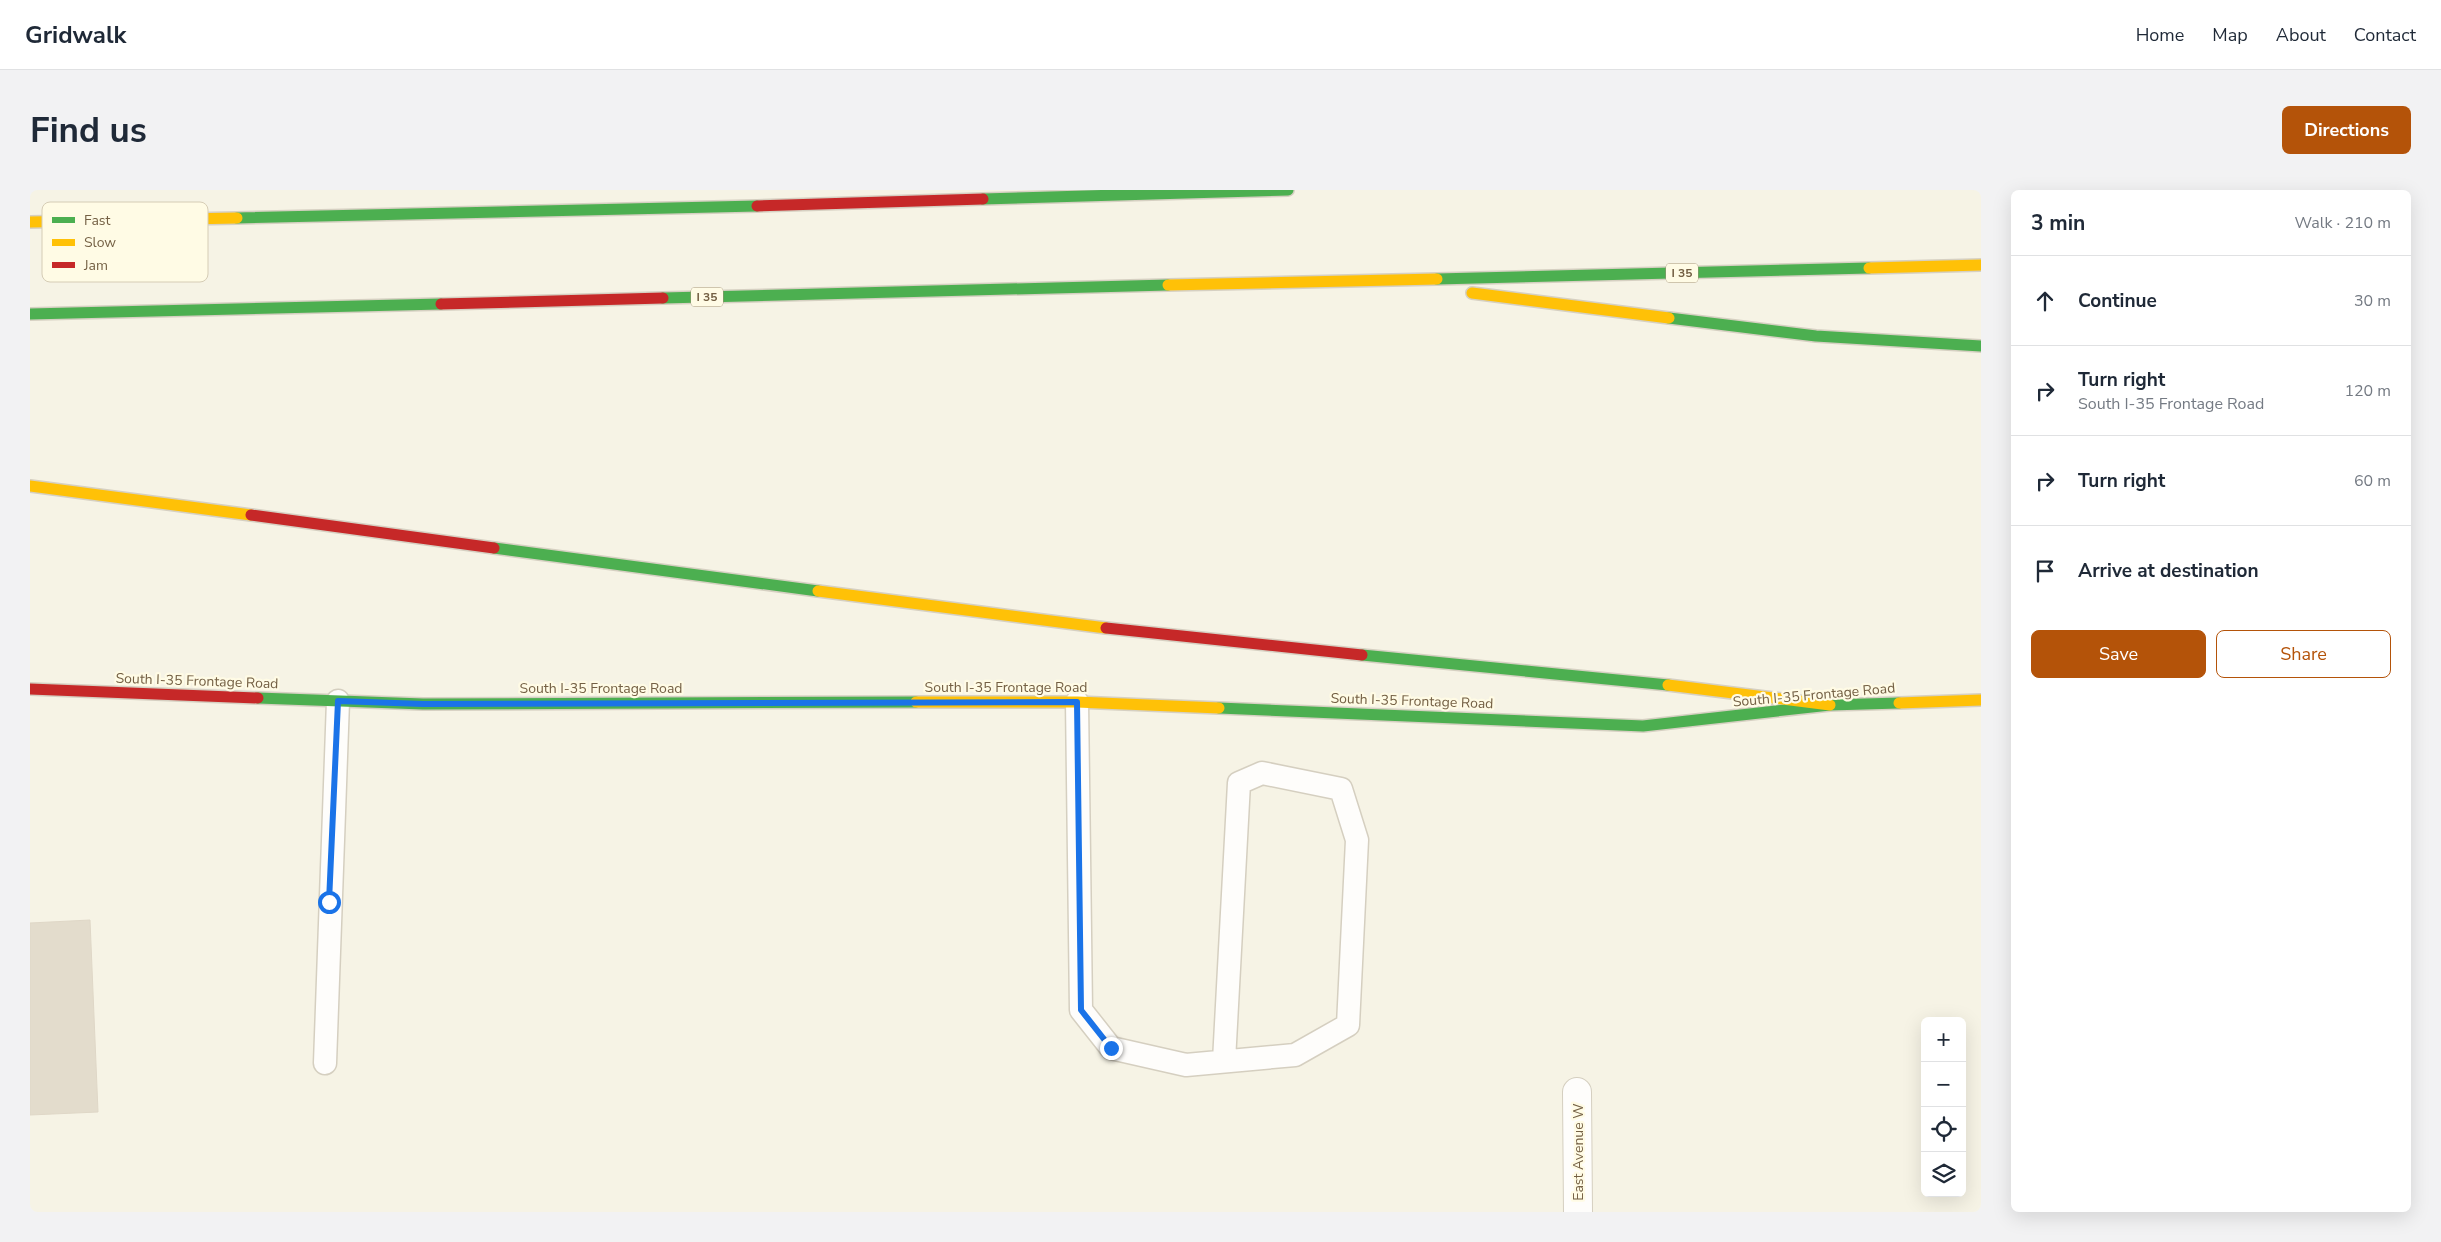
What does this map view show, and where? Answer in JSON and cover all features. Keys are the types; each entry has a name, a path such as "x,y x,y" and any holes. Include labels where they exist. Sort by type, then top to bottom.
{"main road":[{"path":"208,219 649,210 1288,190"},
{"name":"I 35","path":"30,314 1384,282 1981,265"},
{"path":"1384,282 1816,336 1981,346"},
{"path":"30,486 1063,623 1196,639 1626,680 1830,705"},
{"name":"South I-35 Frontage Road","path":"30,690 423,704 1077,702 1643,726 1830,705 1981,700"}],"street":[{"name":"East Avenue W","path":"1577,1092 1578,1212"}],"lane":[{"path":"325,1063 338,701"},
{"path":"1077,702 1081,1010 1111,1048 1186,1065 1295,1055 1348,1025 1357,840 1341,789 1262,773 1238,783 1224,1061"}],"building":[{"path":"90,920 98,1112 30,1115 30,923"}],"traffic: fast":[{"path":"983,199 1288,190"},
{"path":"237,218 757,206"},
{"path":"1437,279 1869,268"},
{"path":"663,298 1168,285"},
{"path":"30,314 441,304"},
{"path":"1669,318 1816,336 1981,346"},
{"path":"494,548 818,591"},
{"path":"1362,655 1668,685"},
{"path":"258,698 423,704 916,702"},
{"path":"1219,708 1643,726 1830,705 1899,703"}],"traffic: slow":[{"path":"208,219 237,218"},
{"path":"30,222 42,222"},
{"path":"1869,268 1981,265"},
{"path":"1168,285 1437,279"},
{"path":"1472,293 1669,318"},
{"path":"30,486 251,515"},
{"path":"818,591 1106,628"},
{"path":"1668,685 1830,705"},
{"path":"1899,703 1981,700"},
{"path":"916,702 1077,702 1219,708"}],"traffic: jam":[{"path":"757,206 983,199"},
{"path":"441,304 663,298"},
{"path":"251,515 494,548"},
{"path":"1106,628 1362,655"},
{"path":"30,689 258,698"}],"route":[{"path":"329,902 338,701 423,704 1077,702 1081,1010 1111,1048"}]}
